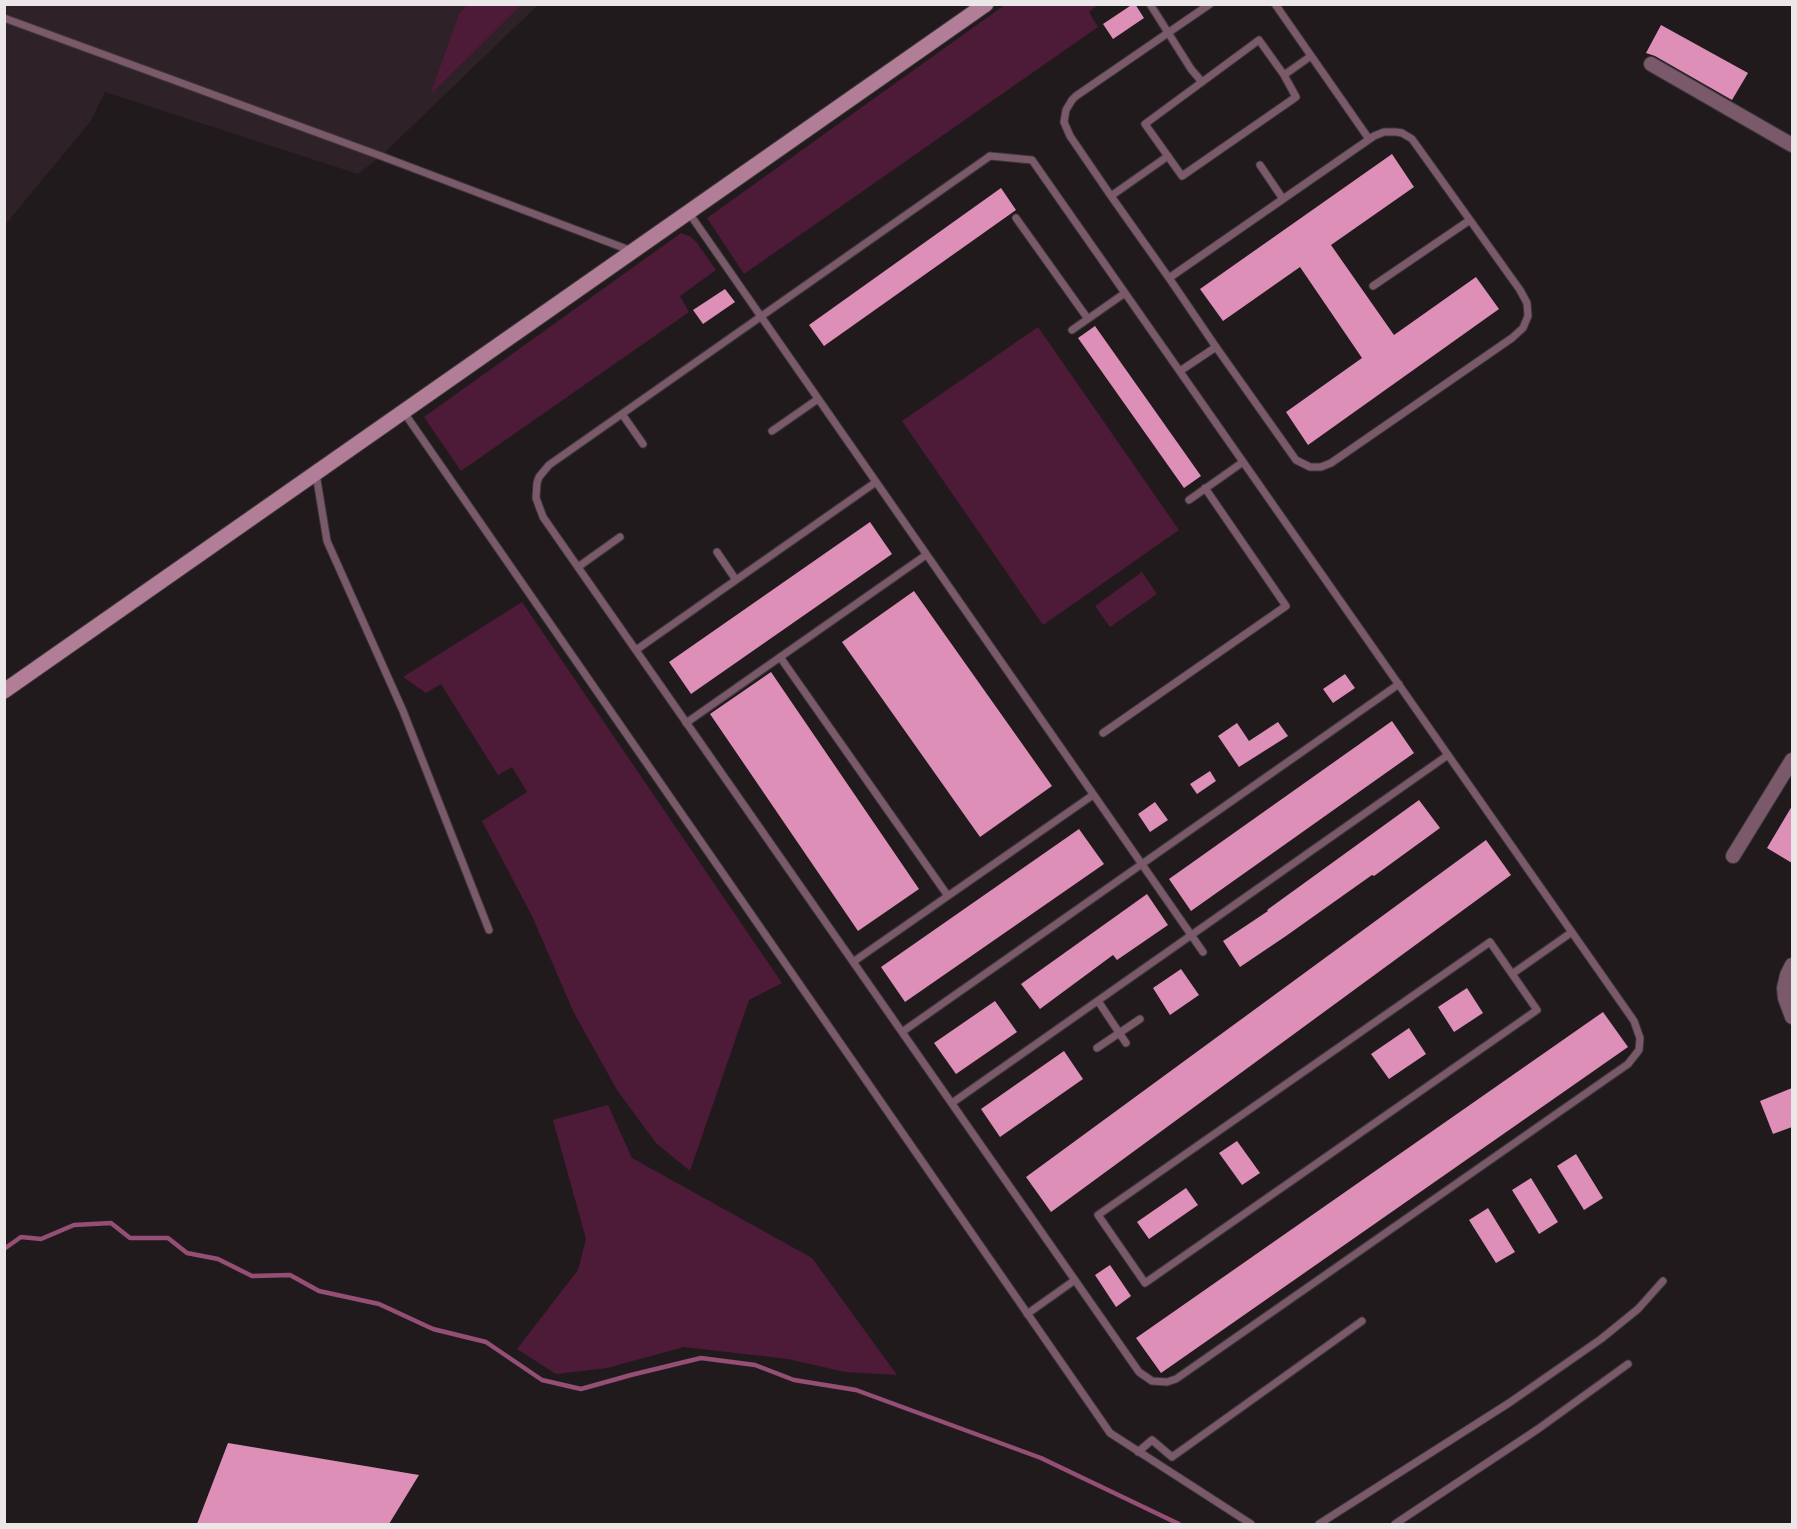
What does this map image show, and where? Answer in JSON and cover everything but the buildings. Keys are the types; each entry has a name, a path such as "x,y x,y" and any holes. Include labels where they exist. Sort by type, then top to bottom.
{"main road":[{"path":"4,691 403,411 635,252 986,4"}],"street":[{"path":"1651,64 1792,145"},
{"path":"1733,856 1792,760"},
{"path":"1792,965 1784,988 1792,1017"}],"lane":[{"path":"1150,4 1191,69 1202,82"},
{"path":"1169,278 1369,140 1384,132 1396,132 1412,139 1524,296 1528,316 1523,328 1512,338 1331,463 1321,467 1310,467 1296,460 1067,132 1064,122 1066,110 1076,96 1210,4"},
{"path":"1275,4 1369,140"},
{"path":"4,18 635,252"},
{"path":"1259,40 1284,75 1296,97 1182,176 1145,124 1202,82 1259,40"},
{"path":"1284,75 1311,56"},
{"path":"990,156 1032,160 1125,293 1637,1026 1640,1038 1639,1050 1628,1064 1172,1381 1162,1383 1152,1381 1139,1372 578,567 540,511 536,498 539,477 549,465 990,156"},
{"path":"1111,196 1168,156"},
{"path":"1260,165 1283,199"},
{"path":"689,213 1203,951"},
{"path":"1016,218 1088,319"},
{"path":"1373,286 1470,220"},
{"path":"1072,330 1125,293"},
{"path":"1180,371 1216,347"},
{"path":"772,431 818,399"},
{"path":"403,411 1110,1433 1251,1524"},
{"path":"622,414 643,444"},
{"path":"1189,500 1243,462"},
{"path":"316,473 327,541 403,711 489,930"},
{"path":"636,651 876,482"},
{"path":"1103,733 1286,606 1206,488"},
{"path":"578,567 620,537"},
{"path":"717,552 736,580"},
{"path":"686,723 926,555"},
{"path":"780,657 948,896"},
{"path":"902,1032 1399,684"},
{"path":"952,1103 1448,755"},
{"path":"853,962 1094,795"},
{"path":"1512,974 1572,932"},
{"path":"1490,942 1512,974 1537,1010 1145,1283 1098,1215 1490,942"},
{"path":"1098,1001 1126,1043"},
{"path":"1097,1048 1140,1019"},
{"path":"1027,1314 1075,1280"},
{"path":"1319,1524 1509,1403 1601,1339 1638,1309 1663,1281"},
{"path":"1138,1452 1152,1440 1172,1458 1362,1321"},
{"path":"1395,1524 1538,1429 1628,1364"}],"shaded area":[{"path":"1006,4 1098,5 1089,12 1098,27 744,274 707,218"},
{"path":"5,5 538,5 381,156 358,174 105,92 90,122 5,225"},
{"path":"467,5 521,5 430,95 459,14"},
{"path":"681,233 691,237 697,243 716,270 680,296 689,312 461,471 424,417"},
{"path":"1038,327 1179,530 1043,625 902,421"},
{"path":"1142,572 1157,594 1110,627 1095,606"},
{"path":"522,602 782,983 749,1000 690,1171 656,1143 617,1090 574,1013 532,916 482,821 527,792 512,767 498,775 441,684 426,693 403,677"},
{"path":"608,1105 632,1158 812,1258 897,1375 845,1372 788,1359 684,1347 607,1368 556,1374 517,1349 578,1270 586,1239 553,1120"}],"waterway":[{"path":"4,1249 21,1237 41,1239 74,1225 111,1223 130,1238 168,1238 187,1253 218,1259 252,1276 290,1275 319,1291 379,1304 433,1329 486,1342 542,1380 581,1389 701,1358 755,1365 794,1380 856,1390 1041,1458 1179,1524"}]}
